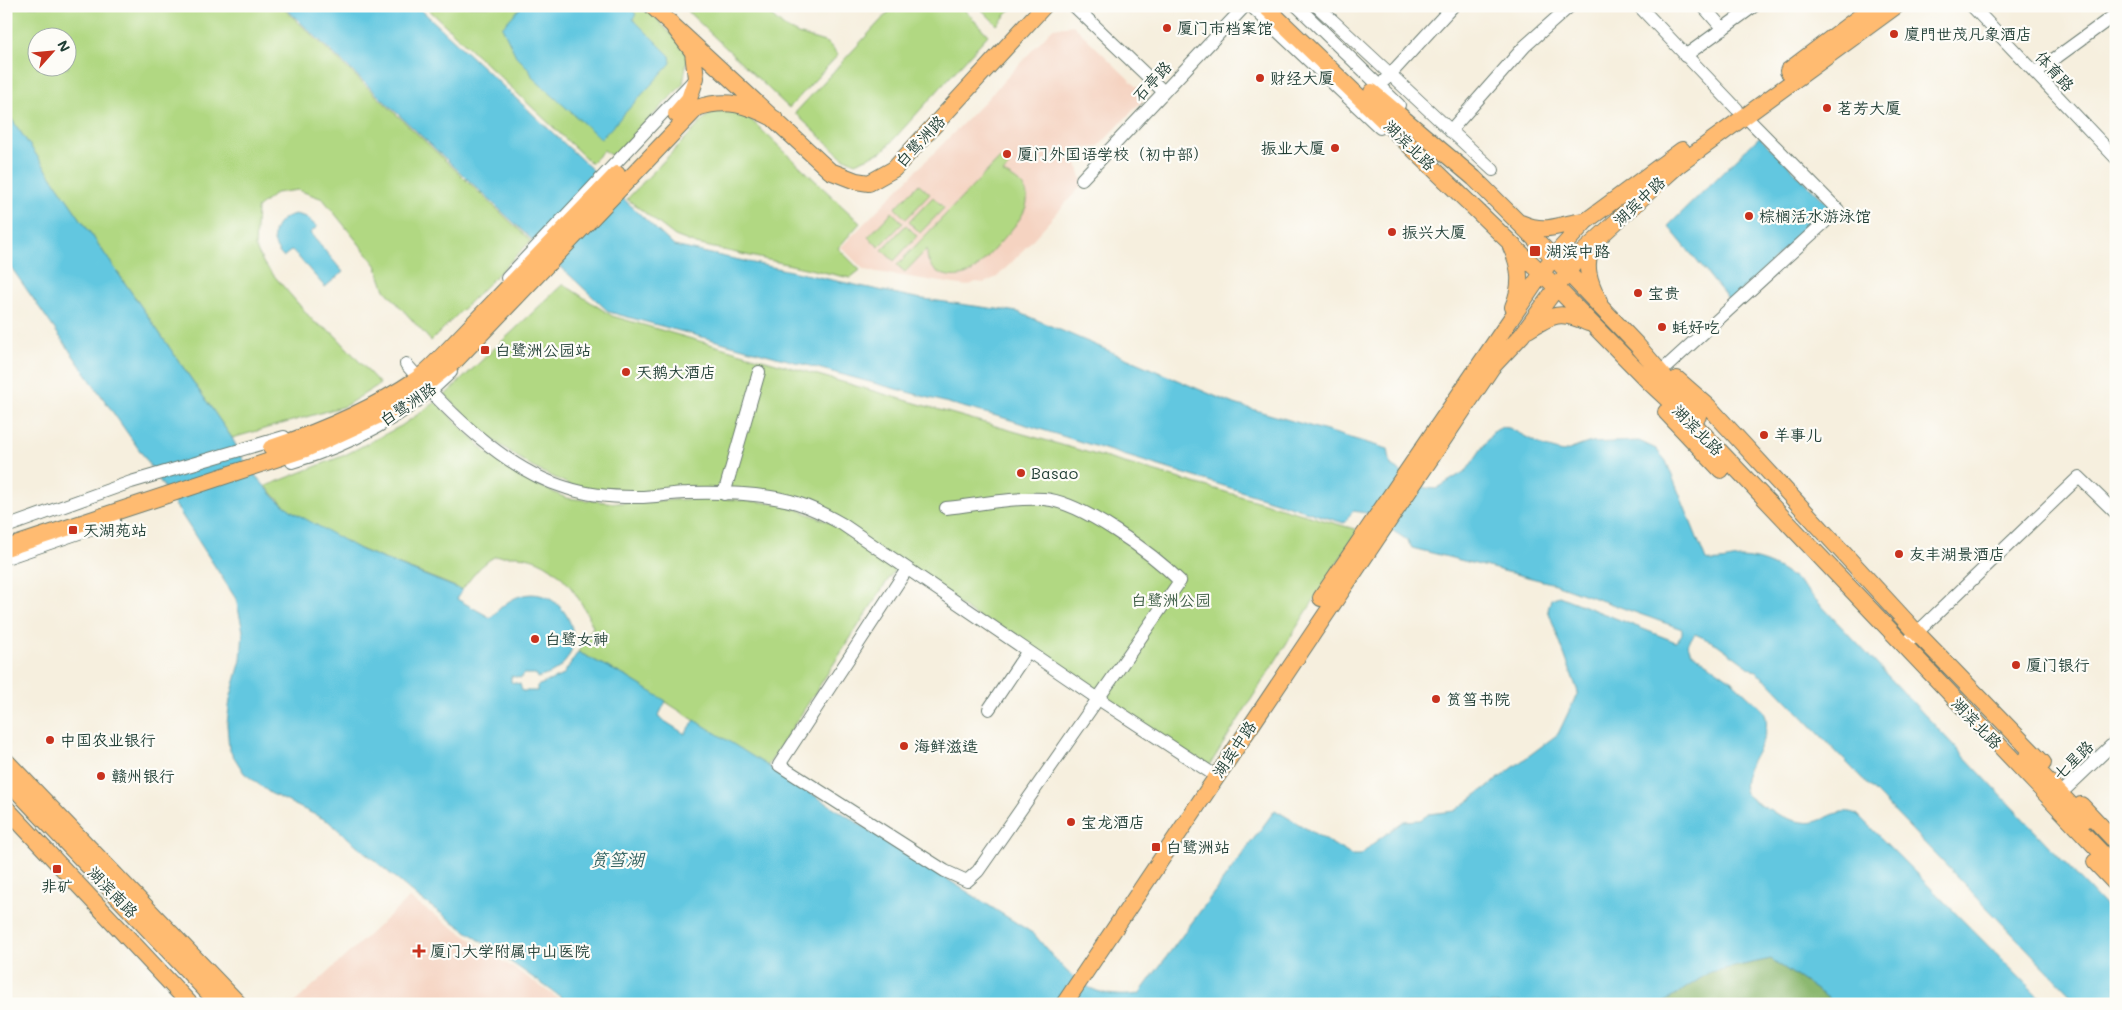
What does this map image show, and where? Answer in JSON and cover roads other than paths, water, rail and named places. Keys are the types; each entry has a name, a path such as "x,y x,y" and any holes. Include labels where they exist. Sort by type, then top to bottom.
{"main road":[{"path":"652,6 671,23"},
{"name":"白鹭洲路","path":"671,23 830,171 856,181 869,183 894,170 1044,6"},
{"name":"湖滨北路","path":"1266,6 1556,287 1650,384 1694,424 1911,639"},
{"name":"湖滨北路","path":"1280,6 1386,105 1474,178 1554,257 1567,273 1637,345 1708,428 1911,639"},
{"path":"1413,471 1542,274 1554,257 1586,222 1741,112 1874,6"},
{"name":"湖宾中路","path":"1082,967 1413,471 1492,367 1522,335 1581,254 1677,166 1741,112 1896,6"},
{"name":"白鹭洲路","path":"6,538 254,459 306,449 397,407 423,382 456,360 545,257 614,184 689,100 696,78 693,52 671,23"},
{"name":"白鹭洲路","path":"614,184 697,108 715,102 749,106 775,119"},
{"path":"1518,222 1537,230 1551,229 1569,223 1586,222"},
{"path":"1507,241 1517,259 1521,284 1507,325"},
{"path":"1595,241 1587,257 1588,275 1603,310"},
{"path":"1522,335 1557,314 1571,315 1594,326"},
{"path":"1637,345 1708,406 1911,639 2116,853"},
{"path":"1650,384 1666,413 2116,884"},
{"name":"白鹭洲路","path":"6,548 140,496"},
{"path":"6,761 239,1004"},
{"name":"湖滨南路","path":"6,779 220,1004"},
{"name":"湖滨南路","path":"6,790 205,1004"},
{"path":"2060,794 2116,842"},
{"path":"2060,794 2116,868"},
{"path":"6,808 190,1004"},
{"path":"1052,1004 1082,967"},
{"path":"1064,1004 1082,967"}],"street":[{"path":"1074,6 1164,92"},
{"name":"石亭路","path":"1082,178 1244,6"},
{"path":"1251,6 1403,150 1419,153"},
{"path":"1297,6 1474,178"},
{"path":"1317,6 1493,170"},
{"path":"1379,86 1453,6"},
{"path":"1450,130 1525,46 1570,6"},
{"path":"1703,6 1723,29"},
{"path":"1685,56 1754,6"},
{"name":"体育路","path":"1972,6 2116,158"},
{"path":"1644,8 1685,56 1838,210 1665,368"},
{"path":"2035,73 2116,14"},
{"path":"406,364 467,426 505,458 566,488 589,494 637,498 687,493 724,494 797,503 842,524 907,570 1211,774"},
{"path":"724,494 759,372"},
{"name":"白鹭洲路","path":"6,527 140,496 254,459"},
{"path":"1911,639 2079,477 2116,513"},
{"name":"白鹭洲路","path":"6,558 140,496"},
{"path":"907,570 779,765 945,871 967,880 978,871 1180,581 1164,564 1124,537 1079,512 1046,499 946,508"},
{"path":"989,709 1028,651"},
{"name":"七星路","path":"2060,794 2116,741"}],"water":[{"name":"筼筜湖","path":"283,6 417,6 674,246 916,298 1018,312 1231,403 1388,449 1391,466 1426,488 1436,489 1467,470 1493,432 1502,427 1509,428 1545,447 1563,452 1588,443 1639,441 1656,449 1666,461 1706,560 1719,561 1742,558 1758,560 1780,570 1800,583 2116,917 2116,1004 2080,1004 1768,681 1717,644 1695,634 1687,644 1691,652 1731,680 1764,711 1767,722 1765,733 1746,774 1744,784 1746,794 1768,810 1797,821 1814,822 1841,812 1858,815 2046,1004 1837,1004 1771,959 1710,972 1662,1004 571,1004 419,898 328,821 270,793 244,773 229,749 227,724 230,699 241,660 243,631 236,599 145,458 6,260 6,111 232,438 247,466 277,500 295,513 361,550 462,590 457,599 491,618 511,600 530,594 547,598 561,608 570,623 573,640 568,657 555,671 537,678 536,674 523,674 521,678 511,676 511,682 520,684 522,691 537,691 537,686 563,675 578,652 627,677 666,701 658,717 685,734 695,720 1034,934 1056,960 1078,981 1105,993 1121,995 1139,994 1275,810 1351,855 1361,855 1371,845 1404,821 1420,820 1429,814 1455,811 1558,734 1578,692 1548,610 1551,599 1559,596 1676,642 1682,634 1682,629 1555,584 1412,548 1407,540 1366,513 1353,511 1344,523 1004,418 609,312"},
{"path":"522,6 628,6 636,14 633,19 670,56 671,63 601,139 533,78 529,69 516,56 502,27"},
{"name":"棕榈活水游泳馆","path":"1759,137 1830,206 1730,301 1668,226"},
{"path":"295,214 306,217 317,227 310,233 343,272 325,287 292,250 283,257 275,244 274,231 277,226 287,217"}],"place":[{"name":"厦门市档案馆","path":"1167,28"},
{"name":"廈門世茂凡象酒店","path":"1894,34"},
{"name":"财经大厦","path":"1260,78"},
{"name":"茗芳大厦","path":"1827,108"},
{"name":"振业大厦","path":"1335,148"},
{"name":"厦门外国语学校（初中部）","path":"1007,154"},
{"name":"棕榈活水游泳馆","path":"1749,216"},
{"name":"振兴大厦","path":"1392,232"},
{"name":"湖滨中路","path":"1535,251"},
{"name":"宝贵","path":"1638,293"},
{"name":"蚝好吃","path":"1662,327"},
{"name":"白鹭洲公园站","path":"485,350"},
{"name":"天鹅大酒店","path":"626,372"},
{"name":"羊事儿","path":"1764,435"},
{"name":"Basao","path":"1021,473"},
{"name":"天湖苑站","path":"73,530"},
{"name":"友丰湖景酒店","path":"1899,554"},
{"name":"白鹭女神","path":"535,639"},
{"name":"厦门银行","path":"2016,665"},
{"name":"筼筜书院","path":"1436,699"},
{"name":"中国农业银行","path":"50,740"},
{"name":"海鲜滋造","path":"904,746"},
{"name":"赣州银行","path":"101,776"},
{"name":"宝龙酒店","path":"1071,822"},
{"name":"白鹭洲站","path":"1156,847"},
{"name":"非矿","path":"57,869"},
{"name":"厦门大学附属中山医院","path":"419,951"}],"park label":[{"name":"白鹭洲公园","path":"1171,600"}]}
